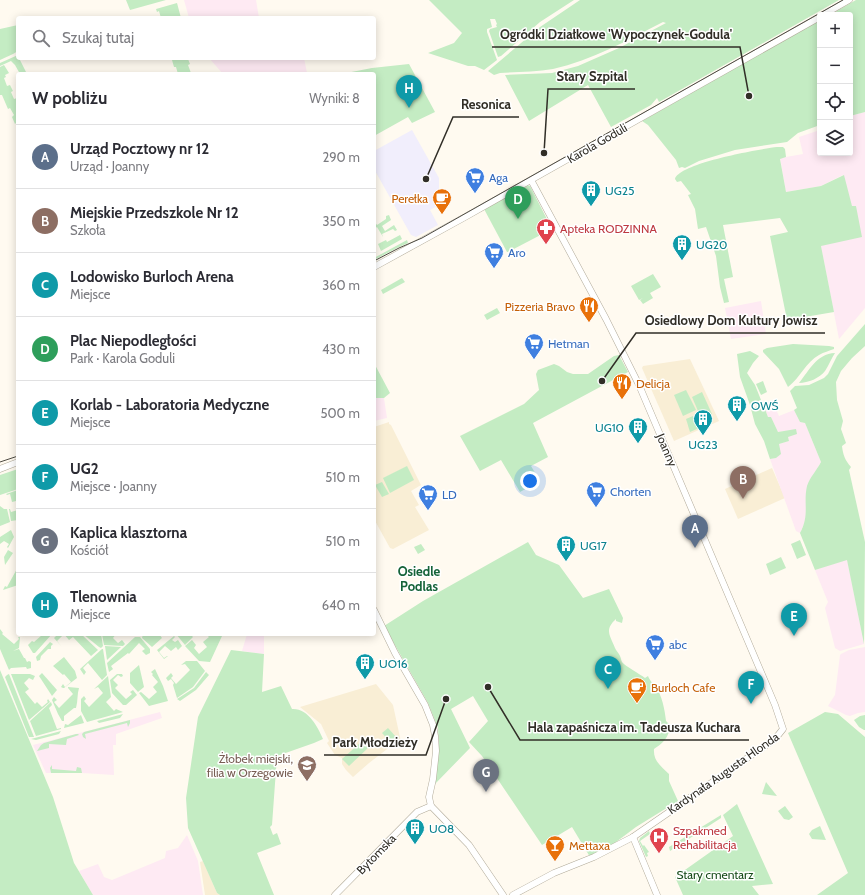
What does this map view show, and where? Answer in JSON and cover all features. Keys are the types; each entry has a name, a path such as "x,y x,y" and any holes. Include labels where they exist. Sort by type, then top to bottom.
{"street":[{"path":"828,12 849,0"},
{"name":"Karola Goduli","path":"376,266 817,19"},
{"name":"Joanny","path":"530,180 606,319 639,384 784,729"},
{"path":"0,469 16,463"},
{"path":"376,614 395,653 425,705 433,725 436,751 430,802 469,845 503,895"},
{"name":"Kardynała Augusta Hlonda","path":"514,895 554,873 594,857 632,837 775,739 784,729"},
{"name":"Bytomska","path":"335,895 417,812 430,802"},
{"path":"632,837 657,895"}],"shaded area":[{"path":"184,0 256,0 259,16 188,16"},
{"path":"211,60 304,60 307,72 221,72"},
{"path":"865,112 865,308 839,339 821,246 856,206 852,207 843,175 821,186 786,192 780,158 803,154 799,137 817,131 817,156 853,156 853,115"},
{"path":"412,130 439,178 439,205 430,210 438,225 416,237 411,235 376,173 376,150"},
{"path":"761,301 766,334 731,339 725,308"},
{"path":"690,359 719,421 674,441 642,368 643,366"},
{"path":"376,398 384,398 387,418 376,421"},
{"path":"772,401 779,416 794,410 800,422 805,423 821,462 807,486 806,516 800,533 796,531 770,459 776,458 779,444 789,441 786,431 778,432 771,417 768,417 763,404"},
{"path":"389,422 391,425 421,485 411,491 419,505 415,507 429,530 393,549 390,548 376,523 376,426"},
{"path":"772,468 785,498 738,519 725,489"},
{"path":"847,559 864,644 840,651 835,648 825,608 828,602 815,570"},
{"path":"246,636 264,636 264,654 242,651"},
{"path":"865,647 865,712 850,716 828,706 835,695 840,655 849,650"},
{"path":"376,684 393,705 401,742 391,746 353,777 342,764 342,758 335,755 327,743 329,741 321,724 300,707"},
{"path":"160,712 162,718 116,734 116,745 113,745 114,775 46,773 33,745"},
{"path":"187,835 198,861 203,895 93,895 79,871 98,864 104,877 112,880 165,858 166,851 178,848"},
{"path":"203,861 217,893 220,895 205,895 200,862"}],"green space":[{"path":"126,0 166,0 130,10"},
{"path":"429,0 574,0 540,22 498,57 489,31 490,29 497,27 497,24 495,19 490,19 492,27 487,29 487,32 497,60 484,70 475,66 468,66 428,53 454,43 462,33"},
{"path":"580,0 839,0 659,102 657,98 651,105 611,127 588,85 529,121 505,75 552,73 578,66 619,48 666,23 663,22 596,55 553,69 500,73 494,75 488,71 540,27"},
{"path":"856,0 865,0 865,112 853,115 853,12 835,12"},
{"path":"177,3 180,16 160,16 159,11 157,12 156,9"},
{"path":"817,22 817,126 798,133 787,142 735,150 699,161 685,168 679,168 676,160 648,125 642,121"},
{"path":"16,25 16,52 0,60 0,29"},
{"path":"16,56 16,60 20,60 26,72 19,72 11,61 0,66 0,63"},
{"path":"172,60 188,60 190,64 188,65 191,72 177,72"},
{"path":"409,64 435,112 412,123 408,117 376,135 376,72 351,72"},
{"path":"4,65 9,73 5,75 6,77 4,78 7,86 10,85 13,91 11,92 14,99 16,98 15,124 12,117 14,115 10,108 8,109 2,95 0,95 0,67"},
{"path":"783,147 785,149 786,157 780,159 786,192 821,186 844,175 852,206 856,206 862,237 821,246 834,312 787,320 770,236 788,232 780,218 723,225 733,277 724,279 729,302 724,303 720,287 716,256 706,227 698,229 695,209 688,195 691,194 681,181 677,182 675,179 680,173 705,162"},
{"path":"527,185 530,186 552,229 507,252 484,209"},
{"path":"389,215 391,220 382,226 385,231 394,225 397,230 395,231 393,229 382,234 383,237 376,228 376,224 377,225 386,219 386,216"},
{"path":"400,235 402,239 381,251 378,244 386,240 387,242"},
{"path":"407,240 408,243 376,259 376,257"},
{"path":"653,274 661,287 650,293 653,298 643,304 640,300 643,298 639,300 631,286"},
{"path":"402,278 405,282 383,294 381,290"},
{"path":"497,308 500,313 487,320 484,315"},
{"path":"865,324 865,346 841,371 836,382 837,400 843,421 841,429 846,443 842,446 842,449 846,460 851,467 849,470 865,542 864,644 847,560 815,570 800,533 806,515 807,486 821,462 805,423 800,422 794,410 797,408 790,391 795,386 809,385 824,378 828,374 837,356"},
{"path":"793,344 829,346 834,347 834,349 814,358 788,387 779,369 763,352 763,350"},
{"path":"750,351 759,356 747,373 755,385 761,400 750,405 740,377 737,354"},
{"path":"835,353 825,371 820,376 810,381 799,383 818,360 823,356"},
{"path":"619,355 628,372 533,423 548,457 531,466 540,481 520,492 501,460 480,471 460,436 524,404 539,390 536,374 538,370 554,364 573,374 588,374 614,356"},
{"path":"376,367 390,393 384,398 376,398"},
{"path":"763,381 767,392 761,395 756,384"},
{"path":"686,390 696,410 683,416 674,395"},
{"path":"702,392 712,414 701,418 692,397"},
{"path":"763,404 768,417 771,417 778,432 796,429 797,434 788,437 789,441 779,444 781,454 776,458 770,459 764,441 755,424 751,409"},
{"path":"693,416 699,428 690,432 686,419"},
{"path":"407,466 414,480 390,493 383,478"},
{"path":"16,470 16,490 0,495 0,475"},
{"path":"382,482 389,494 382,497 376,485"},
{"path":"16,491 16,501 12,502 10,494 6,494"},
{"path":"0,506 7,509 10,522 0,526"},
{"path":"9,509 11,512 16,511 16,520 11,521"},
{"path":"11,530 14,537 8,548 7,547 9,544 4,541 0,544 0,537"},
{"path":"800,540 806,555 797,559 791,544"},
{"path":"528,542 536,555 559,565 583,598 609,589 623,618 622,623 616,621 616,619 610,626 609,633 615,649 620,655 624,664 645,678 648,676 660,693 666,721 671,726 666,739 654,749 654,753 658,763 669,774 669,781 678,801 636,827 608,848 590,857 572,827 542,845 482,756 469,742 488,721 473,696 451,709 470,748 435,784 439,748 438,728 428,703 384,626 423,601"},
{"path":"421,544 425,550 418,554 414,547"},
{"path":"8,550 13,553 5,565 4,557"},
{"path":"781,557 786,568 770,575 766,564"},
{"path":"16,571 16,586 3,590 5,586 7,587"},
{"path":"0,629 3,633 2,634 14,644 19,639 18,637 20,637 19,648 13,651 19,649 27,662 31,662 31,668 11,668 9,670 0,649"},
{"path":"41,636 50,636 35,653 33,653 28,645 32,641 34,642"},
{"path":"56,636 62,636 57,641 62,647 54,638"},
{"path":"66,636 83,636 98,650 91,656 73,637 69,640"},
{"path":"85,636 101,636 103,646 101,648"},
{"path":"102,636 114,636 113,638 118,643 122,640 125,644 123,646 104,645"},
{"path":"142,636 160,636 162,638 152,647 142,638"},
{"path":"174,636 175,637 172,640 175,642 178,640 182,646 178,650 176,647 171,651 165,646 159,652 164,658 168,656 164,659 157,650"},
{"path":"178,636 193,637 185,645"},
{"path":"208,636 222,636 210,662 199,661 185,646 192,640 196,645 194,648 199,654 207,647 203,642 209,637"},
{"path":"135,637 140,637 150,649 150,653 146,655 142,651 145,649 139,643 129,654 128,653 111,666 113,669 109,672 107,663"},
{"path":"50,642 53,644 51,649 48,649 41,656 40,660 37,661 36,657"},
{"path":"105,646 121,647 107,660"},
{"path":"102,649 107,675 102,680 88,663 83,668 86,672 84,675 80,669"},
{"path":"231,650 264,654 262,692 281,686 292,709 308,715 312,719 323,739 277,756 272,825 270,827 273,835 277,833 281,844 257,853 274,895 220,895 217,893 188,828 186,798 198,717"},
{"path":"64,657 75,671 77,678 64,688 63,688 61,687 63,684 65,687 71,682 64,674 63,675 53,666"},
{"path":"186,661 197,661 205,671 193,687 177,698 173,685 174,683 171,679 168,681 166,678 171,673 173,676 171,678 176,684 190,670 185,664 181,665"},
{"path":"139,665 144,687 138,692 130,683 130,673"},
{"path":"155,669 168,701 149,706 139,693 141,692 149,699 157,692 153,687 158,682 151,672"},
{"path":"0,670 53,797 74,863 93,895 0,895"},
{"path":"206,672 209,675 196,690 180,701 177,699 194,688"},
{"path":"42,673 57,690 52,696 39,676"},
{"path":"9,674 34,737 29,737 5,677"},
{"path":"11,674 30,674 35,676 33,680 29,678 24,683 29,689 25,692 35,704 37,702 42,707 48,702 48,699 50,702 29,720"},
{"path":"117,674 122,674 123,676 121,677 118,675 113,680 118,685 115,688 126,699 132,694 130,692 133,690 137,695 126,705 123,705 112,693 110,680"},
{"path":"108,676 111,697 106,702 114,711 116,709 123,712 87,722 81,711 81,699 84,696 86,699 84,701 89,707 103,693 98,687 94,689"},
{"path":"68,687 79,688 77,705 76,708 64,716 64,721 62,721 52,700 54,697 57,700 54,702 59,708 73,694"},
{"path":"51,702 52,705 49,708 57,729 61,729 36,736 30,721"},
{"path":"825,712 838,714 865,737 865,895 817,895 848,873 788,733"},
{"path":"123,714 120,718 99,723 97,721"},
{"path":"81,715 84,723 64,728 65,724 68,725"},
{"path":"865,715 864,730 859,727 854,720"},
{"path":"130,720 128,727 127,723 85,734 86,739 82,734 84,732"},
{"path":"388,728 397,738 391,743 382,733"},
{"path":"61,731 59,734 36,740 31,739"},
{"path":"76,734 79,735 67,739 66,745 49,744 49,748 37,751 44,743"},
{"path":"360,743 368,748 349,766 342,759"},
{"path":"52,765 52,769 76,771 77,767 81,768 82,773 51,773 50,768"},
{"path":"766,782 777,796 762,794"},
{"name":"Stary cmentarz","path":"737,804 773,884 752,886 759,895 683,895 675,877 733,836 723,815"},
{"path":"785,806 793,817 789,820 784,819 778,811"},
{"path":"721,815 721,818 670,851 669,847"},
{"path":"820,826 826,840 812,839 809,834 812,830"},
{"path":"649,831 650,834 640,841 649,852 647,853 648,856 646,857 639,841 640,838"}],"tram line":[{"path":"376,260 422,238 843,0"},
{"path":"0,462 16,457"}],"place":[{"name":"Ogródki Działkowe 'Wypoczynek-Godula'","path":"749,96"},
{"name":"Tlenownia","path":"409,108"},
{"name":"Stary Szpital","path":"544,153"},
{"name":"Resonica","path":"426,179"},
{"name":"Aga","path":"475,194"},
{"name":"UG25","path":"591,207"},
{"name":"Perełka","path":"442,215"},
{"name":"Plac Niepodległości","path":"518,219"},
{"name":"Apteka RODZINNA","path":"546,245"},
{"name":"UG20","path":"682,261"},
{"name":"Aro","path":"494,269"},
{"name":"Pizzeria Bravo","path":"589,323"},
{"name":"Hetman","path":"534,360"},
{"name":"Osiedlowy Dom Kultury Jowisz","path":"602,381"},
{"name":"Delicja","path":"622,400"},
{"name":"OWŚ","path":"737,422"},
{"name":"UG23","path":"703,436"},
{"name":"UG10","path":"638,444"},
{"name":"Miejskie Przedszkole Nr 12","path":"743,499"},
{"name":"Chorten","path":"596,508"},
{"name":"LD","path":"428,511"},
{"name":"Urząd Pocztowy nr 12","path":"695,548"},
{"name":"UG17","path":"566,562"},
{"name":"Korlab - Laboratoria Medyczne","path":"794,636"},
{"name":"abc","path":"655,661"},
{"name":"UO16","path":"365,680"},
{"name":"Hala zapaśnicza im. Tadeusza Kuchara","path":"488,687"},
{"name":"Lodowisko Burloch Arena","path":"608,689"},
{"name":"Park Młodzieży","path":"446,699"},
{"name":"Burloch Cafe","path":"637,704"},
{"name":"UG2","path":"751,704"},
{"name":"Żłobek miejski, filia w Orzegowie","path":"307,782"},
{"name":"Kaplica klasztorna","path":"486,792"},
{"name":"UO8","path":"415,845"},
{"name":"Szpakmed Rehabilitacja","path":"659,854"},
{"name":"Mettaxa","path":"555,862"}],"district":[{"name":"Osiedle Podlas","path":"419,578"}]}
